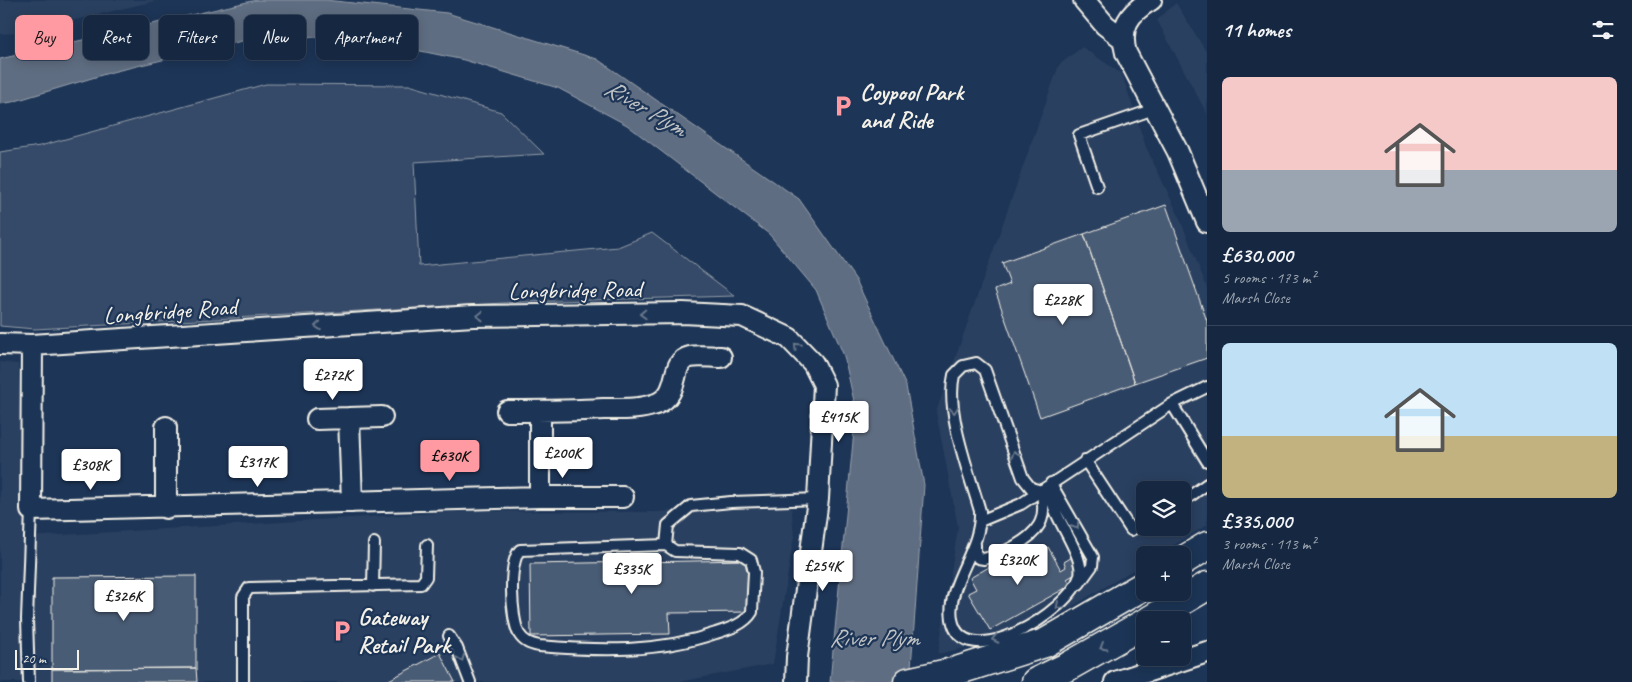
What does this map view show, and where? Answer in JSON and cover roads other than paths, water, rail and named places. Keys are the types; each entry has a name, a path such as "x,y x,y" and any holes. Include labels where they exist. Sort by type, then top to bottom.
{"main road":[{"path":"1191,556 1207,546"},
{"path":"1165,611 1207,586"},
{"path":"911,681 953,672 1045,643 1136,590"},
{"path":"1036,682 1069,666 1136,628"}],"street":[{"path":"1084,0 1105,25 1122,38"},
{"path":"1151,0 1135,12 1127,22 1122,38 1126,54 1157,108 1178,152 1207,222"},
{"name":"Longbridge Road","path":"0,344 32,345 473,316 683,312 742,316 789,338 813,363 824,385 818,499 797,657 796,682"},
{"path":"32,345 30,510 540,497 623,497"},
{"path":"506,411 622,409 655,404 662,401 671,391 677,367 683,360 688,357 721,357"},
{"path":"540,411 540,497"},
{"path":"318,419 382,417"},
{"path":"349,418 352,502"},
{"path":"166,427 166,508"},
{"path":"1115,682 1207,652"}],"lane":[{"path":"1097,187 1079,135 1157,108"},
{"path":"1042,490 1031,488 1023,478 985,370 976,363 963,366 954,376 953,405 958,433 980,511 980,521 975,543 955,592 951,607 955,630 961,638 969,642 995,639 1018,633 1047,616 1062,603 1089,572 1093,557 1051,483"},
{"path":"980,521 1021,504 1084,460 1172,404 1207,387"},
{"path":"1172,404 1207,461"},
{"path":"1084,460 1131,530 1136,528"},
{"path":"1051,483 1054,509 1080,562 1080,576 1075,587"},
{"path":"1191,496 1207,484"},
{"path":"975,543 975,552 978,558 984,559 1026,538 1035,530 1042,518 1042,490"},
{"path":"666,545 668,525 691,506 731,502 818,499"},
{"path":"29,682 27,619 30,510"},
{"path":"373,586 374,542"},
{"path":"243,682 243,597 249,588 413,586 424,582 426,577 427,544"},
{"path":"666,545 675,551 720,552 747,556 753,563 754,572 753,606 750,615 729,629 706,636 669,646 624,650 539,646 529,644 520,635 513,617 515,557 520,550 666,545"},
{"path":"449,636 457,648 470,682"}],"water":[{"name":"River Plym","path":"256,0 325,0 447,13 597,59 799,199 856,280 906,386 924,485 910,682 830,682 856,410 844,356 816,290 769,234 627,125 558,88 464,60 418,50 418,15 316,15 316,37 306,37 306,15 244,15 244,40 234,43 234,15 191,15"},
{"name":"River Plym","path":"159,22 159,60 162,60 112,72 0,104 0,59 15,56 15,60 73,60 73,42 83,40 83,60 149,60 149,25"}],"place":[{"name":"Coypool Park and Ride","path":"843,106"},
{"name":"Gateway Retail Park","path":"342,631"}]}
